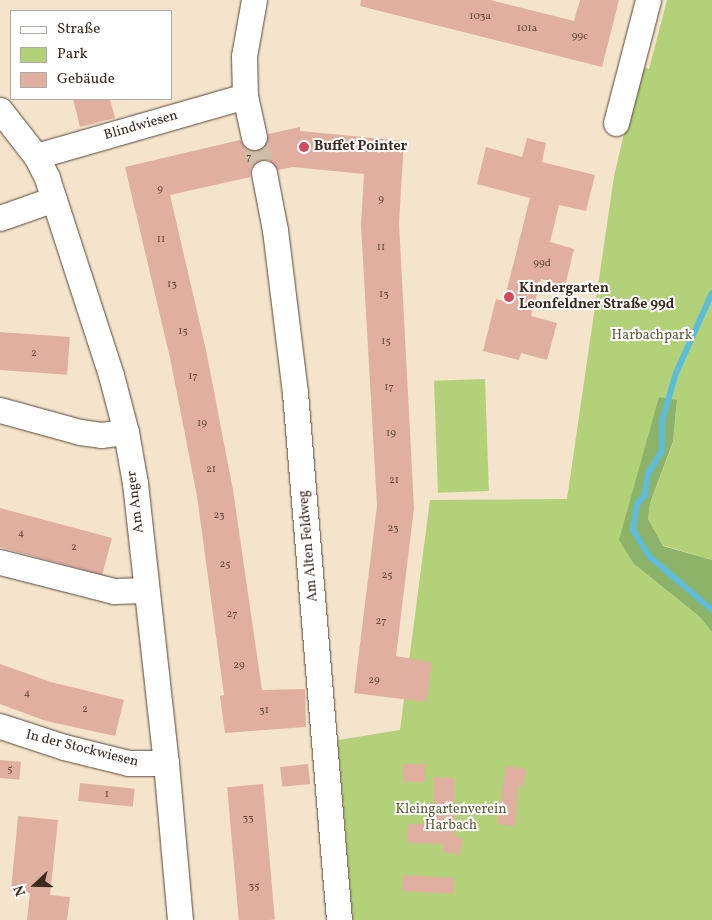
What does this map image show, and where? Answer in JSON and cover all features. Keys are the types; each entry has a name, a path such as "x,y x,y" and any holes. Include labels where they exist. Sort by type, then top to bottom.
{"street":[{"path":"254,0 244,56 245,96 254,137"},
{"path":"616,123 648,0"},
{"name":"Blindwiesen","path":"36,156 245,96"},
{"name":"Am Anger","path":"0,110 36,156 54,199 126,432 135,483 166,763 180,920"},
{"name":"Am Alten Feldweg","path":"264,173 275,230 295,393 339,920"},
{"path":"0,218 54,199"},
{"path":"0,410 80,432 101,435 126,432"},
{"path":"0,562 114,591 146,590"},
{"name":"In der Stockwiesen","path":"0,726 128,763 166,763"}],"green space":[{"path":"667,0 712,0 712,560 662,545 648,519 650,503 673,443 677,400 634,564 700,617 712,632 712,920 353,920 338,740 400,730 430,500 567,499 614,176 640,66 649,69"},
{"path":"485,379 489,491 438,493 434,381"},
{"path":"659,397 677,400 673,442 650,503 648,519 663,546 712,560 712,632 700,617 634,564 619,540"}],"building":[{"path":"361,0 490,0 574,21 580,0 619,0 602,67 360,6"},
{"path":"73,100 110,100 115,118 80,127"},
{"path":"300,127 300,131 404,141 399,223 414,508 396,656 432,662 426,702 354,693 377,506 361,225 364,174 293,167 278,170 269,160 261,159 251,168 250,177 170,195 206,350 233,490 262,690 305,689 306,727 225,733 220,696 224,695 197,496 170,358 125,167 240,140 249,150 258,151 267,142 268,134"},
{"path":"527,138 546,143 542,162 595,175 586,211 559,205 550,242 574,249 565,286 541,279 531,316 557,323 547,360 521,353 519,360 483,351 496,299 504,301 530,198 477,184 486,147 522,157"},
{"path":"0,332 70,337 67,375 0,370"},
{"path":"0,508 112,538 102,575 0,547"},
{"path":"0,664 51,682 124,700 115,736 46,721 0,704"},
{"path":"0,760 21,762 19,780 0,778"},
{"path":"308,764 310,784 282,787 280,767"},
{"path":"403,764 425,764 425,782 403,782"},
{"path":"506,766 526,769 523,787 518,786 515,826 497,824"},
{"path":"434,777 454,778 455,836 463,838 460,855 443,852 444,844 407,843 408,824 433,824"},
{"path":"80,783 135,789 133,807 78,801"},
{"path":"263,784 275,919 239,920 227,787"},
{"path":"18,816 58,820 50,895 70,897 67,920 27,920 30,893 11,891"},
{"path":"403,875 454,878 453,894 402,891"}],"waterway":[{"path":"712,293 676,373 662,421 662,451 648,473 645,495 637,504 633,530 650,557 712,610"}],"tunnel":[{"path":"254,137 264,173"}],"place":[{"name":"Buffet Pointer","path":"304,147"},
{"name":"Kindergarten Leonfeldner Straße 99d","path":"509,297"}],"park label":[{"name":"Harbachpark","path":"652,336"},
{"name":"Kleingartenverein Harbach","path":"451,818"}]}
